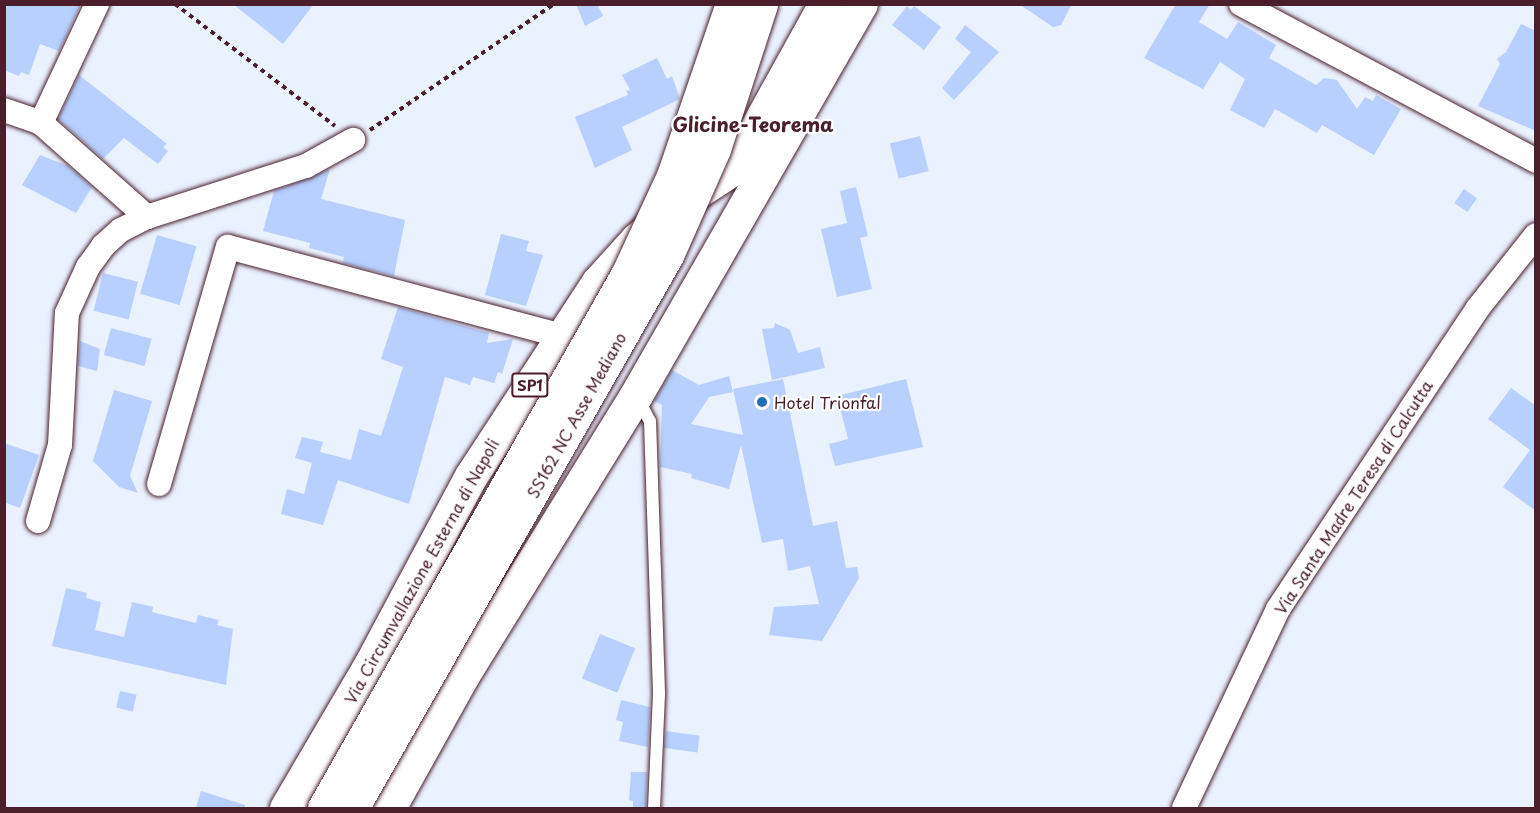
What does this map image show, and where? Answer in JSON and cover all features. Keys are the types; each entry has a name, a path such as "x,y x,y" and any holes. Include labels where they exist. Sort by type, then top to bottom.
{"main road":[{"name":"SS162 NC Asse Mediano","path":"324,808 628,273 673,176 732,4"},
{"name":"SS162 NC Asse Mediano","path":"352,808 667,255 714,149 761,4"},
{"name":"Via Circumvallazione Esterna di Napoli","path":"286,808 371,663 471,476 598,282 636,240 673,208 734,168 825,4"},
{"path":"389,808 463,675 636,395 861,4"}],"street":[{"path":"41,123 97,4"},
{"path":"1241,4 1536,161"},
{"path":"4,110 41,123 147,217"},
{"path":"38,521 60,445 67,313 73,296 103,246 121,230 147,217 306,166 353,140"},
{"name":"Via Santa Madre Teresa di Calcutta","path":"1184,808 1278,609 1478,308 1536,235"},
{"path":"159,484 228,247 562,336"}],"lane":[{"path":"636,395 650,421 659,694 654,808"}],"path":[{"path":"175,4 353,140 415,103 554,4"}],"building":[{"path":"4,4 81,4 59,51 40,44 29,75 21,72 19,76 4,70"},
{"path":"233,4 314,4 283,44"},
{"path":"576,4 597,4 603,16 585,26"},
{"path":"1019,4 1072,4 1061,25 1053,27"},
{"path":"1176,4 1210,4 1199,22 1227,39 1238,22 1276,45 1269,58 1316,85 1324,78 1337,80 1357,109 1365,97 1373,101 1376,95 1401,109 1374,155 1322,125 1317,133 1275,109 1264,128 1230,110 1245,79 1220,62 1203,89 1144,58"},
{"path":"907,6 911,10 914,6 941,27 924,50 892,25"},
{"path":"1521,24 1536,31 1536,131 1478,106 1500,64 1497,59 1506,52"},
{"path":"965,25 999,52 954,100 942,88 971,52 955,39"},
{"path":"657,58 667,79 672,76 680,99 622,127 632,150 595,168 575,117 628,95 626,91 630,90 622,75"},
{"path":"79,75 167,144 163,147 168,151 158,164 124,138 103,159 58,119"},
{"path":"920,136 929,171 899,178 890,143"},
{"path":"40,155 68,166 92,187 76,213 22,185"},
{"path":"330,169 321,199 405,220 394,276 343,263 344,257 309,248 310,243 263,231 274,191"},
{"path":"856,187 868,236 860,238 872,289 837,297 821,229 847,223 840,191"},
{"path":"1464,189 1477,198 1467,212 1454,203"},
{"path":"501,234 529,241 526,251 543,255 526,306 485,295"},
{"path":"157,235 196,246 180,305 140,294"},
{"path":"103,273 138,282 128,320 94,311"},
{"path":"398,307 489,333 487,343 513,339 502,374 498,372 494,383 473,377 470,385 445,377 409,504 338,480 323,525 281,514 287,489 304,494 312,463 295,458 302,437 323,442 320,452 351,460 359,429 381,436 403,367 381,359"},
{"path":"775,323 790,330 798,353 820,347 825,368 772,380 762,329 774,328"},
{"path":"111,328 152,339 144,366 104,355"},
{"path":"80,341 100,349 97,371 78,366"},
{"path":"672,370 699,385 729,376 733,392 709,397 691,424 743,435 733,389 783,379 813,526 837,521 846,568 857,567 859,578 822,641 769,635 774,607 819,604 810,566 788,571 783,539 762,543 741,445 729,489 691,478 692,474 660,467 662,405 654,401"},
{"path":"906,379 923,447 835,466 829,444 848,439 837,396"},
{"path":"1511,388 1536,406 1536,511 1503,487 1530,450 1488,419"},
{"path":"114,390 152,401 130,476 138,493 119,487 93,461"},
{"path":"4,443 39,455 20,508 4,502"},
{"path":"66,588 87,593 86,598 101,602 95,630 124,637 132,602 153,607 152,612 196,623 198,615 219,620 217,625 233,629 226,685 52,646"},
{"path":"600,634 635,648 617,693 582,679"},
{"path":"120,691 137,695 133,711 116,708"},
{"path":"621,700 650,707 648,747 619,741 623,722 616,720"},
{"path":"666,731 700,736 697,753 664,748"},
{"path":"631,772 647,772 646,808 633,808 633,801 629,800"},
{"path":"201,791 245,805 245,808 196,808"}],"place":[{"name":"Hotel Trionfal","path":"762,402"}],"district":[{"name":"Glicine-Teorema","path":"753,124"}]}
